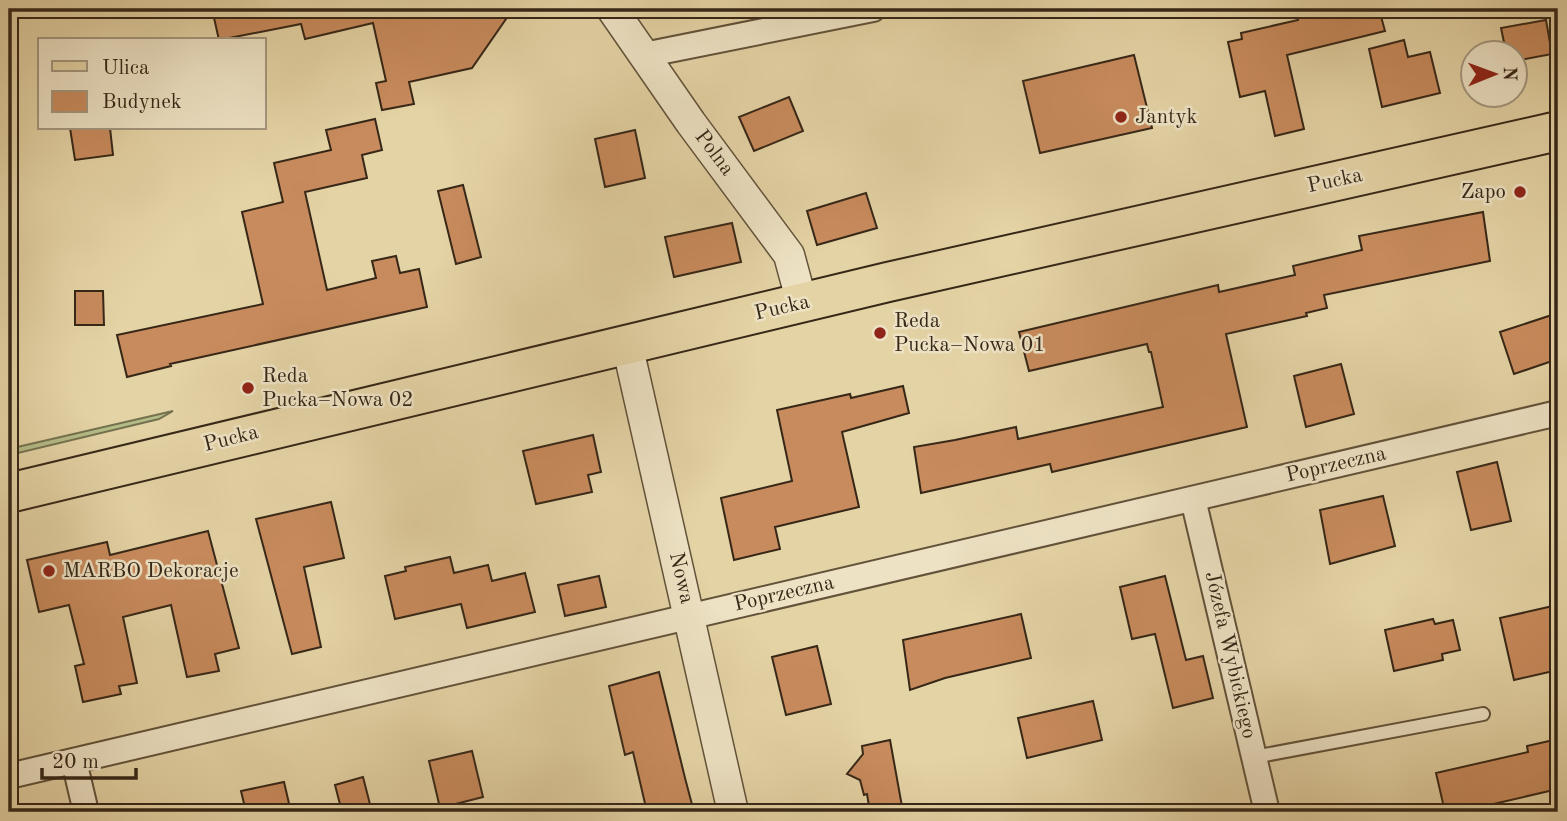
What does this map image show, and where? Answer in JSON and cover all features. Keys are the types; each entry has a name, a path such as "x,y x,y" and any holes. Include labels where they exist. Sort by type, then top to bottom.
{"main road":[{"name":"Pucka","path":"9,493 627,344 1184,214 1556,139"}],"street":[{"name":"Polna","path":"612,9 691,123 789,255 802,303"},
{"path":"644,55 873,9"},
{"name":"Nowa","path":"627,344 733,812"},
{"name":"Poprzeczna","path":"9,776 1558,413"},
{"name":"Józefa Wybickiego","path":"1192,499 1267,812"},
{"path":"74,761 86,812"}],"lane":[{"path":"1254,757 1483,714"}],"green space":[{"path":"14,200 13,448 173,411 159,419 14,454 10,450 9,203"}],"building":[{"path":"212,9 513,9 472,68 409,82 414,104 382,110 376,83 386,81 373,23 305,39 301,24 219,38"},
{"path":"1295,9 1379,9 1385,31 1287,55 1304,129 1275,136 1265,91 1240,97 1228,42 1242,39 1241,33 1298,20"},
{"path":"1546,20 1552,54 1528,59 1528,38 1503,38 1501,28"},
{"path":"1404,40 1408,57 1430,52 1440,93 1382,107 1369,49"},
{"path":"1134,55 1152,128 1040,153 1023,81"},
{"path":"789,97 803,131 754,151 739,117"},
{"path":"375,119 382,150 362,155 367,178 305,192 327,290 376,278 372,261 396,256 400,273 419,269 427,307 170,364 171,366 127,377 117,335 263,304 242,212 283,202 274,163 331,150 326,130"},
{"path":"70,130 110,130 113,155 75,160"},
{"path":"635,130 645,178 605,187 595,139"},
{"path":"463,185 481,257 456,264 438,191"},
{"path":"866,193 877,228 817,245 807,211"},
{"path":"1483,212 1490,261 1324,295 1327,308 1306,313 1307,316 1226,334 1247,427 1052,472 1050,464 921,493 914,447 1016,427 1018,439 1163,407 1147,344 1029,371 1019,332 1218,285 1219,292 1295,275 1293,266 1362,250 1359,236"},
{"path":"732,223 741,262 674,277 665,237"},
{"path":"75,291 103,291 104,325 75,325"},
{"path":"1558,313 1558,359 1514,374 1500,332"},
{"path":"1341,364 1354,414 1306,427 1294,376"},
{"path":"903,386 909,413 842,432 859,507 775,527 780,549 734,560 721,498 792,481 777,410"},
{"path":"593,435 601,472 588,475 592,492 536,504 523,451"},
{"path":"1497,462 1511,521 1471,530 1457,472"},
{"path":"1383,496 1395,546 1330,564 1320,510"},
{"path":"331,502 344,558 304,567 321,647 292,654 256,519"},
{"path":"208,531 239,648 215,654 219,671 187,677 171,605 123,617 137,683 119,686 121,694 83,702 75,666 84,664 69,605 39,612 27,560 107,542 110,555"},
{"path":"450,557 454,573 488,565 492,581 525,573 535,612 467,628 461,604 395,619 385,576 406,571 405,567"},
{"path":"599,576 606,607 565,616 558,585"},
{"path":"1165,576 1186,660 1203,656 1213,698 1173,708 1155,634 1132,639 1120,587"},
{"path":"1553,606 1558,628 1558,670 1514,680 1500,618"},
{"path":"1021,614 1031,658 945,678 910,690 903,640"},
{"path":"1433,619 1435,624 1453,620 1460,650 1442,654 1443,660 1394,671 1385,630"},
{"path":"817,646 831,704 786,715 772,657"},
{"path":"659,672 694,812 647,812 633,752 625,755 609,686"},
{"path":"1093,701 1102,740 1027,758 1018,718"},
{"path":"1558,739 1558,789 1459,812 1445,812 1436,773 1528,752 1527,746"},
{"path":"890,740 903,812 870,812 867,794 864,795 860,780 847,774 863,754 862,746"},
{"path":"472,751 483,797 440,808 429,761"},
{"path":"363,777 372,812 342,812 335,785"},
{"path":"284,782 291,812 246,812 241,791"}],"place":[{"name":"Jantyk","path":"1121,117"},
{"name":"Zapo","path":"1520,192"},
{"name":"Reda Pucka–Nowa 01","path":"880,333"},
{"name":"Reda Pucka–Nowa 02","path":"248,388"},
{"name":"MARBO Dekoracje","path":"49,571"}]}
